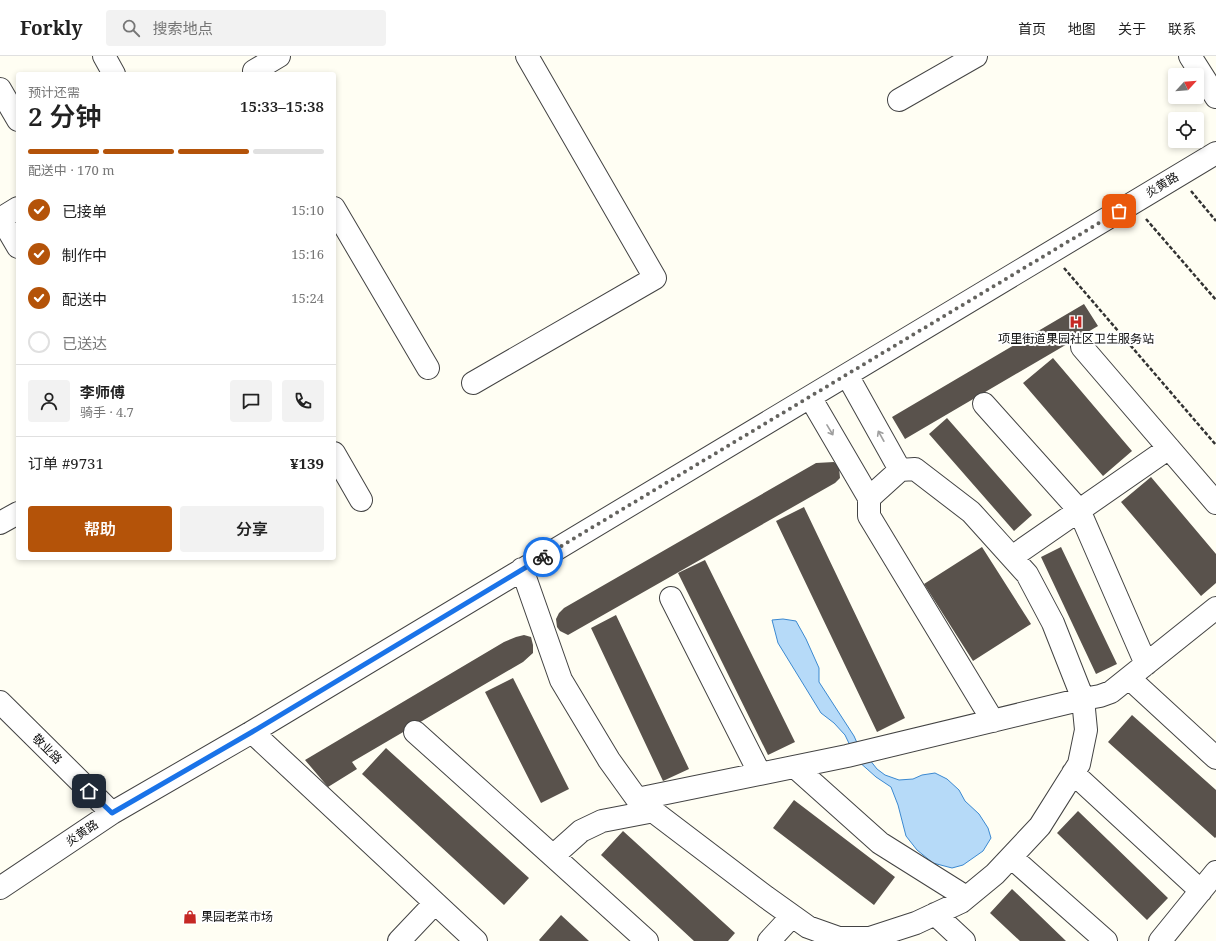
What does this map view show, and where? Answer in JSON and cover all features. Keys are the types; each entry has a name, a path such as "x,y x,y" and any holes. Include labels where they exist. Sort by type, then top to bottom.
{"street":[{"path":"104,56 113,72"},
{"path":"251,67 279,56"},
{"path":"473,383 655,278 527,56"},
{"path":"899,100 976,56"},
{"path":"1190,56 1216,97"},
{"path":"0,89 16,117"},
{"name":"炎黄路","path":"0,888 112,813 252,732 1216,153"},
{"path":"336,211 428,368"},
{"path":"6,215 16,242"},
{"path":"1082,347 1216,503"},
{"path":"847,375 900,470"},
{"path":"810,397 869,498 869,516 993,720"},
{"path":"984,404 1079,510 1146,664"},
{"path":"1012,557 1169,448"},
{"path":"336,456 361,500"},
{"path":"522,570 561,680 609,760 646,805 766,898 808,928 839,938 870,938 916,923 961,902 995,874 1040,826 1079,764 1086,730 1083,699 1053,623 1027,574 971,512 915,469 900,470 869,498"},
{"path":"0,523 16,513"},
{"path":"670,598 760,774"},
{"path":"554,856 581,831 602,821 646,805 760,774 870,751 993,720 1100,696 1111,692 1216,608"},
{"path":"1129,678 1216,758"},
{"name":"敬业路","path":"0,702 112,813"},
{"path":"252,732 476,941"},
{"path":"415,732 647,941"},
{"path":"795,767 880,843 966,898"},
{"path":"1073,773 1201,891"},
{"path":"1011,857 1106,941"},
{"path":"1160,941 1216,872"},
{"path":"399,941 435,903"},
{"path":"935,914 964,941"},
{"path":"769,941 808,928"}],"path":[{"path":"1178,176 1216,220"},
{"path":"1133,203 1216,300"},
{"path":"1051,252 1216,445"}],"water":[{"path":"783,619 796,621 819,668 819,682 854,736 858,745 877,769 885,775 899,780 913,779 922,775 935,773 947,779 959,790 965,801 979,814 988,828 991,838 983,851 963,865 952,868 933,863 917,850 906,836 898,805 891,787 876,777 857,760 845,735 834,723 821,713 778,643 772,620"}],"building":[{"path":"1084,304 1098,326 905,439 892,417"},
{"path":"1053,358 1132,451 1103,476 1023,383"},
{"path":"947,418 1032,515 1014,531 929,434"},
{"path":"834,462 839,467 840,478 835,483 568,635 560,631 557,627 556,619 564,608 816,463"},
{"path":"1151,477 1216,554 1216,583 1201,596 1121,502"},
{"path":"804,507 905,718 877,732 776,521"},
{"path":"982,547 1031,624 973,661 924,584"},
{"path":"1061,547 1117,664 1096,674 1041,557"},
{"path":"705,560 795,742 768,755 678,573"},
{"path":"616,615 689,769 663,781 591,628"},
{"path":"524,635 531,637 533,653 523,662 352,762 357,769 328,787 305,760 504,642"},
{"path":"513,678 569,789 541,803 485,692"},
{"path":"1132,715 1216,790 1215,838 1108,742"},
{"path":"386,748 529,878 504,905 362,774"},
{"path":"794,800 895,877 874,905 773,828"},
{"path":"1078,811 1168,898 1147,920 1057,833"},
{"path":"623,831 735,933 728,941 694,941 601,855"},
{"path":"1012,889 1066,941 1020,941 990,913"},
{"path":"561,915 589,941 540,941 539,940"}],"way so far":[{"path":"543,557 1119,211"}],"place":[{"name":"项里街道果园社区卫生服务站","path":"1076,322"},
{"name":"果园老菜市场","path":"190,917"}],"route":[{"path":"89,791 112,813 252,732 543,557"}]}
